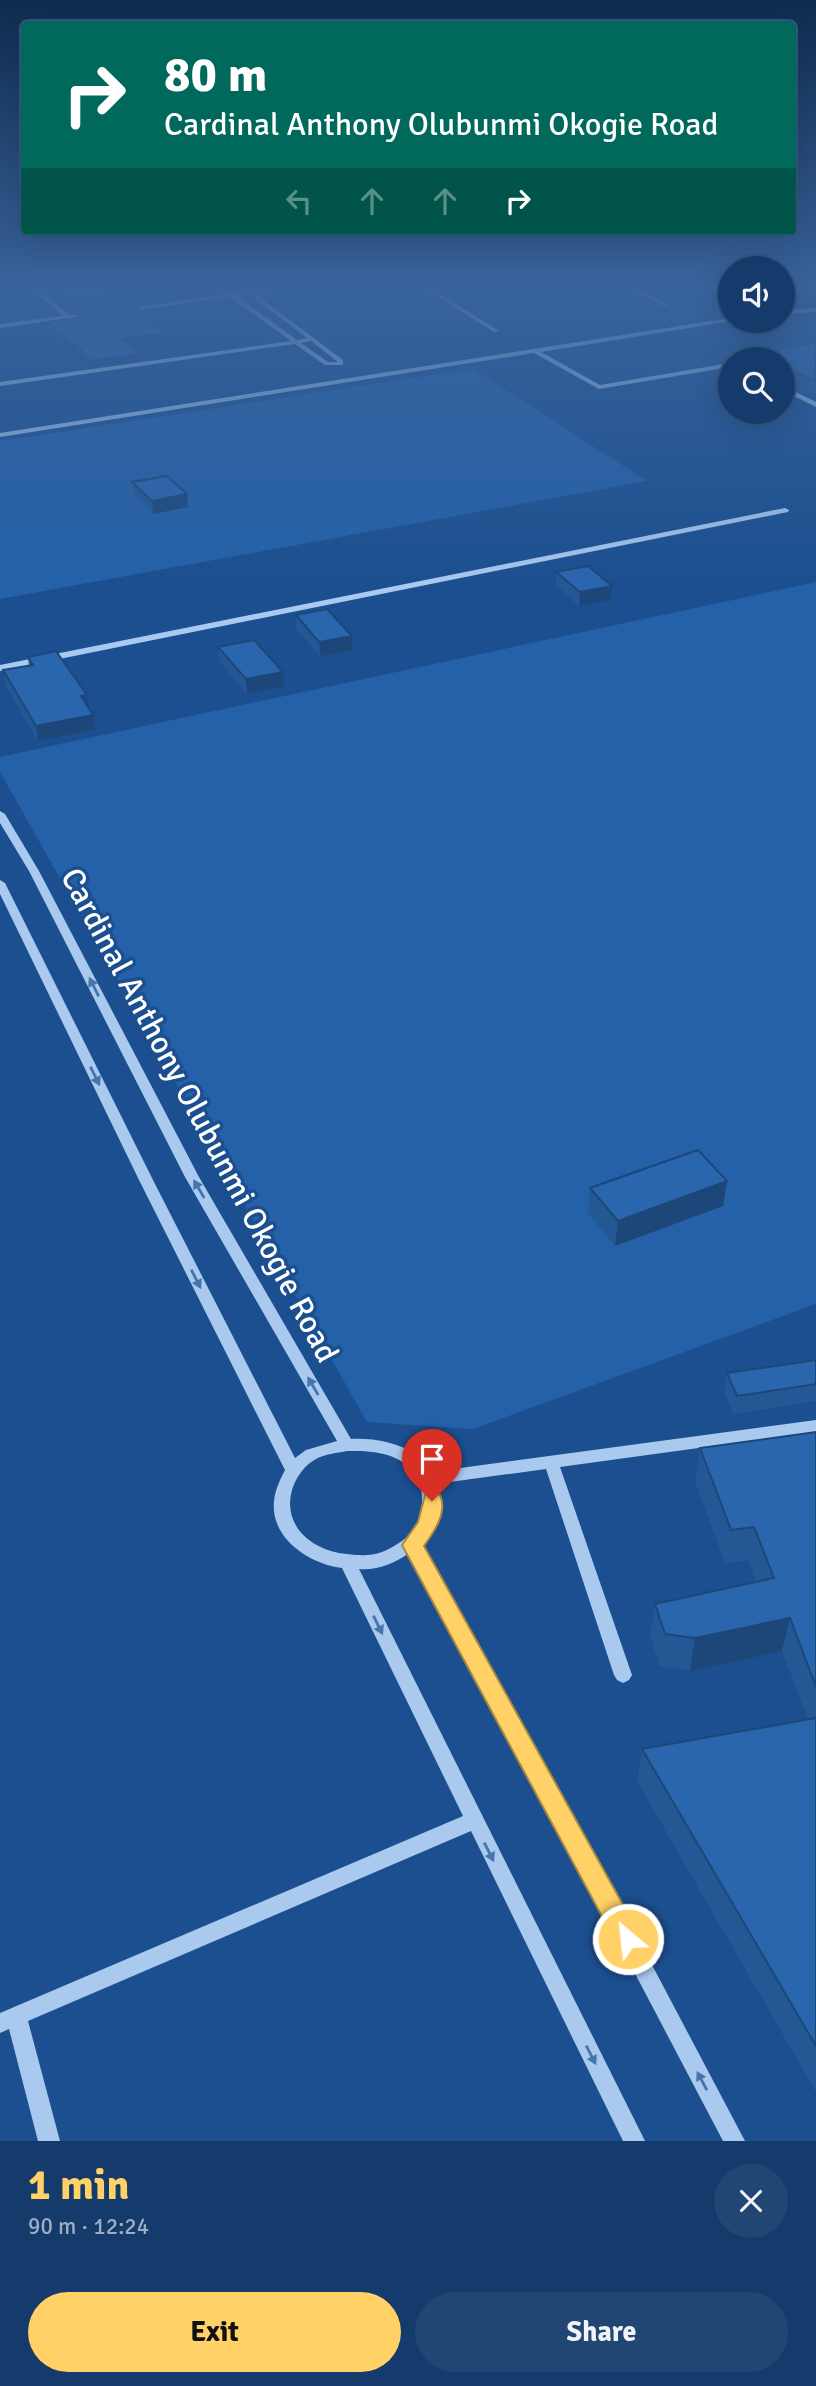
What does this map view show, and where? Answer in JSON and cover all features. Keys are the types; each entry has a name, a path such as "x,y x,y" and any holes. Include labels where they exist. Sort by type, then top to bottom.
{"street":[{"path":"0,435 319,385"},
{"path":"795,394 816,405"},
{"path":"0,668 785,510"},
{"name":"Cardinal Anthony Olubunmi Okogie Road","path":"0,814 34,871 192,1177 348,1445"},
{"path":"0,883 293,1470"},
{"path":"426,1479 816,1426"},
{"path":"348,1445 379,1446 407,1458 426,1479 432,1501 428,1524 412,1545 393,1556 366,1564 348,1564 318,1556 295,1540 283,1518 282,1493 293,1470 309,1455 348,1445"},
{"path":"551,1462 623,1675"},
{"path":"412,1545 609,1905 734,2141"},
{"path":"348,1564 473,1821 634,2141"},
{"path":"49,2141 8,2020 473,1821"}],"shaded area":[{"path":"368,385 498,385 647,481 0,599 0,441"},
{"path":"816,582 816,1304 473,1429 367,1422 0,772 0,757"}],"building":[{"path":"167,476 187,494 152,501 132,482"},
{"path":"588,566 612,586 580,592 556,572"},
{"path":"327,609 352,636 319,642 296,615"},
{"path":"254,640 283,672 246,679 218,647"},
{"path":"56,651 87,695 81,696 93,715 36,726 3,670 33,665 28,657"},
{"path":"698,1150 727,1181 618,1221 590,1188"},
{"path":"816,1360 816,1384 737,1396 727,1373"},
{"path":"816,1432 816,1687 790,1618 695,1638 665,1634 655,1604 774,1578 754,1527 731,1530 700,1448"},
{"path":"816,1718 816,2046 642,1749"}],"route":[{"path":"432,1501 428,1524 412,1545 628,1939"}]}
